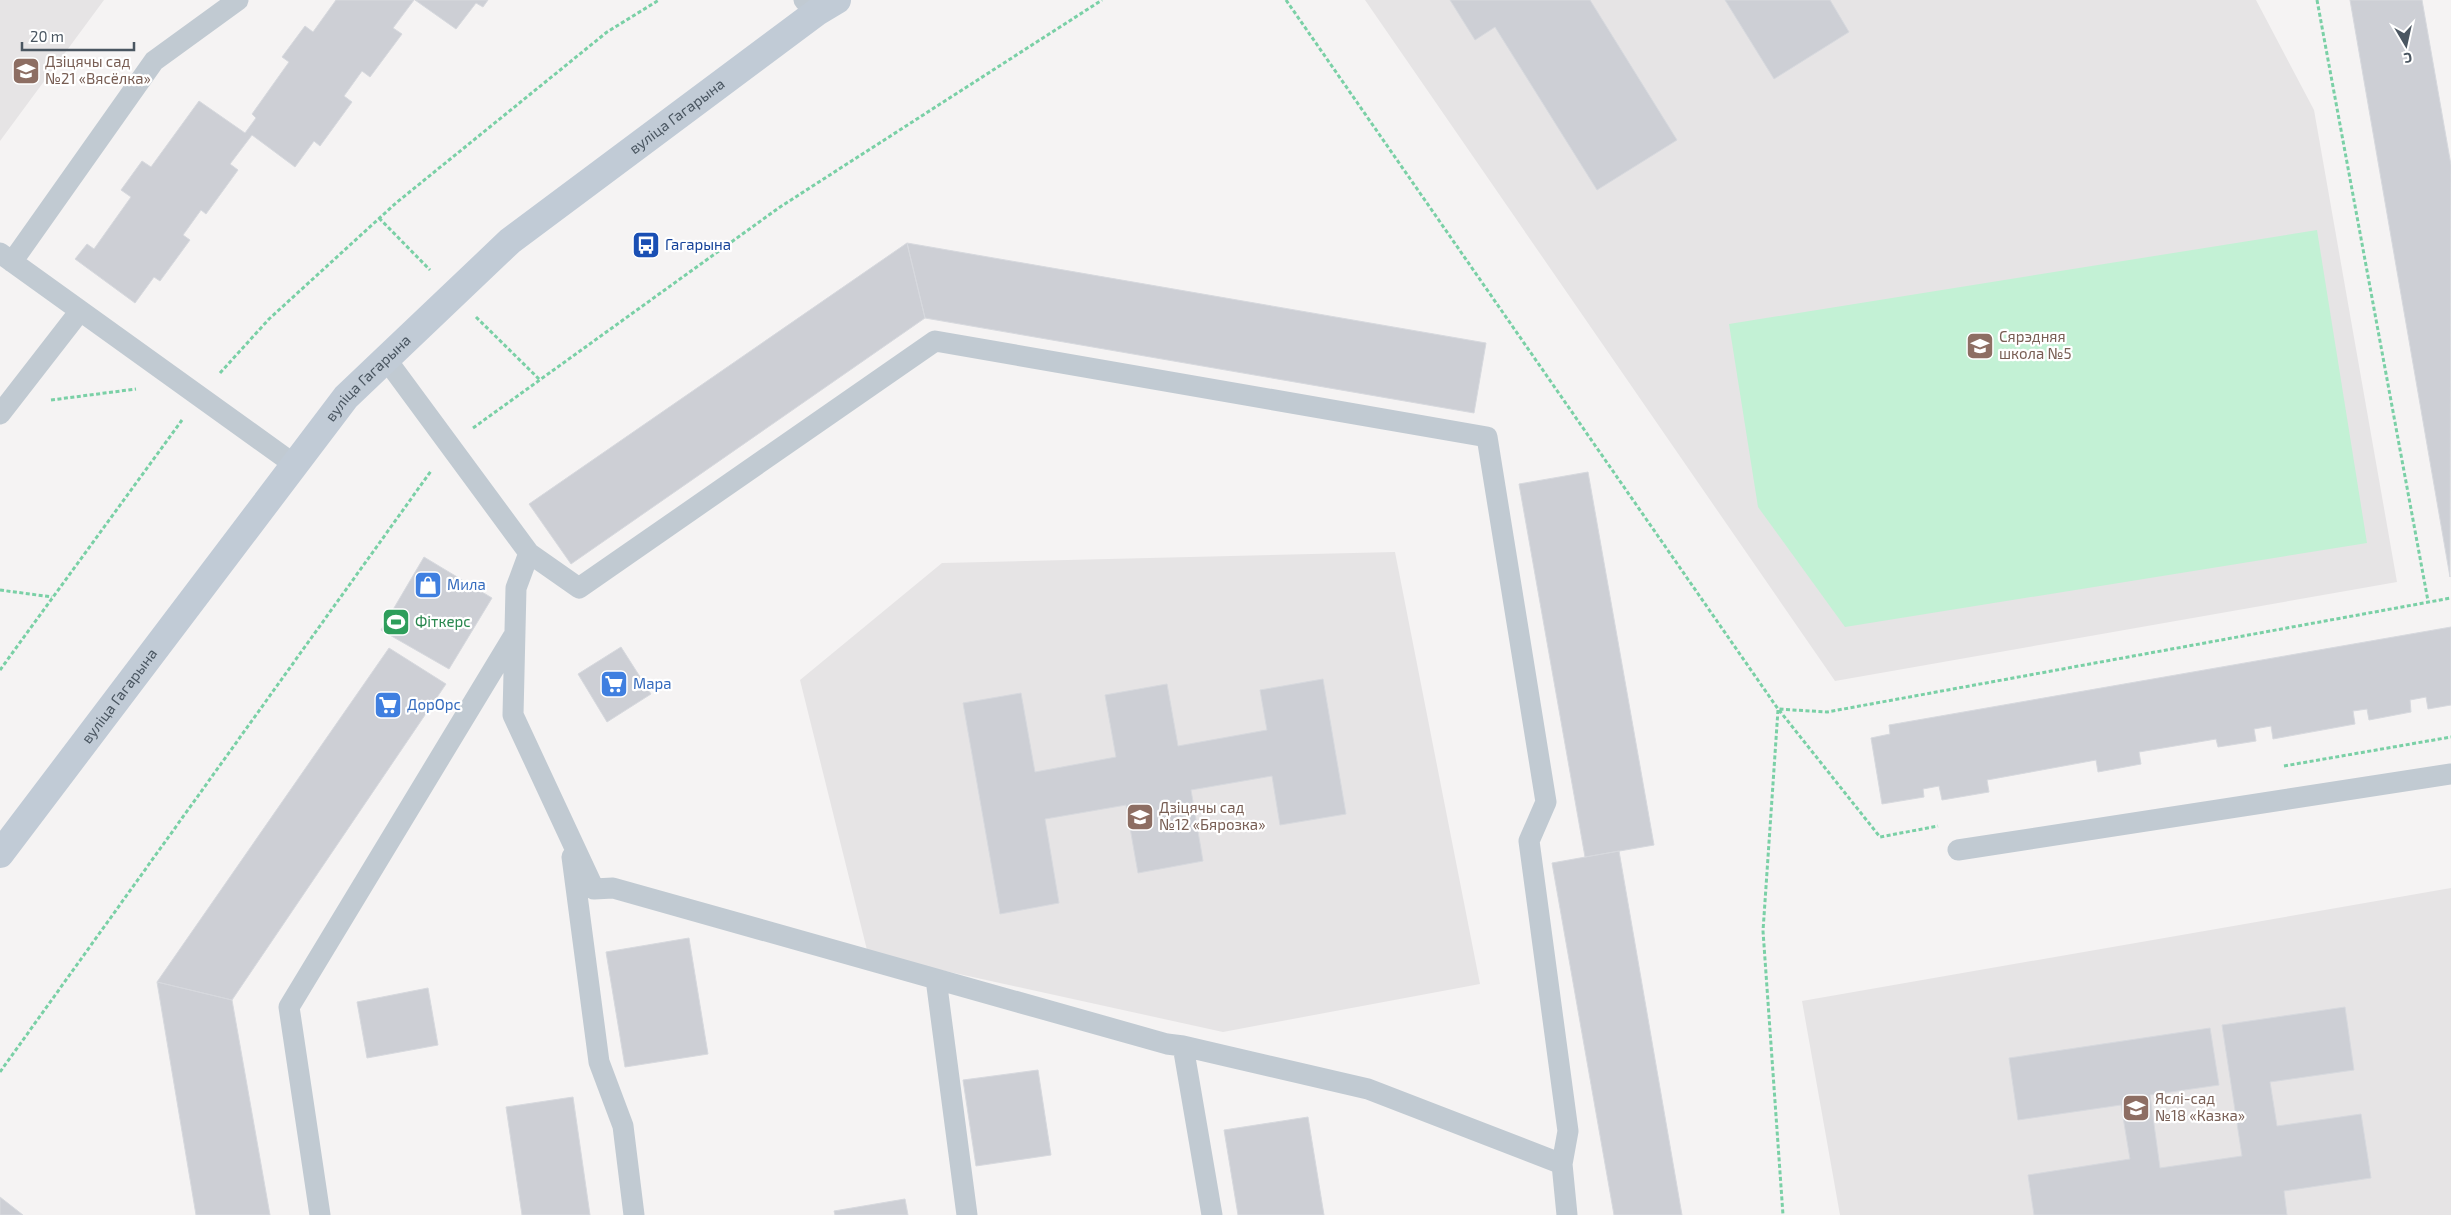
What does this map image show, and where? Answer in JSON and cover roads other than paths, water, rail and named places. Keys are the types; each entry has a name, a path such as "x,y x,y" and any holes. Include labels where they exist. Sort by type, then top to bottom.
{"main road":[{"name":"вуліца Гагарына","path":"0,854 346,397 510,241 819,4"}],"lane":[{"path":"238,0 154,61 6,257 295,465"},
{"path":"3,410 80,311"},
{"path":"386,359 529,553 579,588 935,341 1487,438 1546,802 1529,841 1568,1131 1562,1164 1567,1215"},
{"path":"529,553 516,588 513,715 594,889 613,888 1167,1044 1183,1046 1368,1089 1562,1164"},
{"path":"320,1215 290,1006 515,635"},
{"path":"1958,850 2451,774"},
{"path":"570,837 599,1062 622,1126 634,1215"},
{"path":"936,979 967,1215"},
{"path":"1183,1046 1212,1215"}],"place":[{"name":"Дзіцячы сад №21 «Вясёлка»","path":"26,71"},
{"name":"Гагарына","path":"646,245"},
{"name":"Сярэдняя школа №5","path":"1980,346"},
{"name":"Мила","path":"428,585"},
{"name":"Фіткерс","path":"396,622"},
{"name":"Мара","path":"614,684"},
{"name":"ДорОрс","path":"388,705"},
{"name":"Дзіцячы сад №12 «Бярозка»","path":"1140,817"},
{"name":"Яслі-сад №18 «Казка»","path":"2136,1108"}]}
